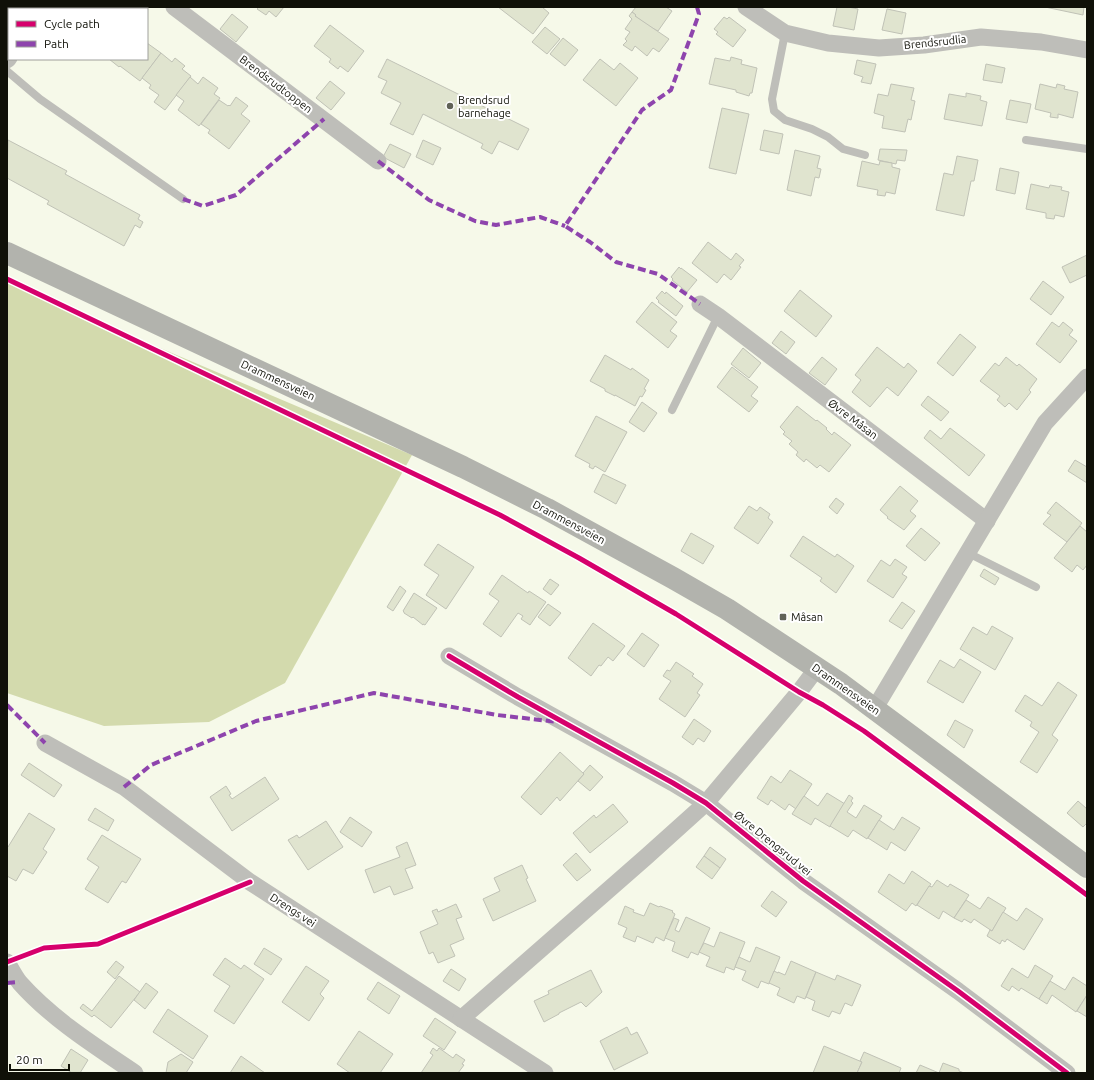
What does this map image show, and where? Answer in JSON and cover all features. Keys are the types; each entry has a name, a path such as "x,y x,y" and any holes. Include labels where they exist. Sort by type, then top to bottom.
{"main road":[{"name":"Drammensveien","path":"7,253 464,467 547,509 660,570 725,608 841,684 1087,867"}],"street":[{"name":"Brendsrudtoppen","path":"174,7 378,161"},
{"name":"Brendsrudlia","path":"746,7 785,33 828,44 879,48 924,45 981,37 1041,42 1087,50"},
{"name":"Øvre Måsan","path":"700,304 718,316 987,521"},
{"path":"875,708 1046,423 1087,377"},
{"name":"Øvre Drengsrud vei","path":"449,656 518,697 673,783 706,803 803,881 958,991 1067,1073"},
{"path":"461,1019 706,803 799,692 817,668"},
{"name":"Drengs vei","path":"45,743 124,787 250,882 545,1073"},
{"path":"7,962 19,982 53,1014 91,1044 135,1073"}],"lane":[{"path":"785,33 772,99 774,111 785,120 812,129 828,137 843,149 865,155"},
{"path":"7,71 40,99 183,199"},
{"path":"1026,140 1087,149"},
{"path":"672,410 718,316"},
{"path":"968,553 1036,587"}],"green space":[{"path":"7,283 412,455 285,683 209,722 104,726 7,693"}],"building":[{"path":"259,7 284,7 276,17 269,11 266,15 257,9"},
{"path":"498,7 542,7 549,13 533,34"},
{"path":"636,7 666,7 672,11 658,31 635,16 636,15 632,12"},
{"path":"837,7 858,9 854,30 833,26"},
{"path":"1045,7 1084,7 1083,15"},
{"path":"887,9 906,13 902,34 882,30"},
{"path":"632,12 636,15 635,16 669,39 659,52 653,48 647,56 635,46 632,51 623,45 627,41 625,39 630,32 625,29 632,19 629,16"},
{"path":"232,14 248,27 236,42 220,29"},
{"path":"724,17 727,19 729,17 746,30 733,47 716,34 718,32 714,29"},
{"path":"330,25 364,51 348,72 340,66 338,69 329,62 331,59 314,46"},
{"path":"545,27 560,39 547,54 532,42"},
{"path":"563,38 578,50 565,66 550,54"},
{"path":"148,44 161,53 140,81 120,66 119,67 110,60 148,60"},
{"path":"161,53 172,62 175,58 185,66 182,69 191,76 165,110 154,102 159,95 149,88 151,85 142,78"},
{"path":"731,57 742,60 741,64 757,68 752,93 750,93 749,96 736,92 736,90 709,84 715,58 730,61"},
{"path":"387,59 529,129 518,150 499,141 492,154 481,148 483,144 423,114 413,135 390,124 401,103 381,93 387,81 378,77"},
{"path":"600,59 614,70 620,63 638,78 616,106 583,80"},
{"path":"857,60 876,64 871,84 861,82 863,77 854,74"},
{"path":"986,64 1005,68 1002,83 983,80"},
{"path":"190,77 198,84 203,77 218,88 214,94 220,98 199,126 178,110 184,101 176,95"},
{"path":"330,81 345,93 331,110 316,98"},
{"path":"891,84 914,88 911,100 915,101 911,120 908,119 905,132 882,128 884,116 874,113 878,94 888,96"},
{"path":"1040,84 1056,88 1057,84 1065,86 1064,89 1078,92 1073,118 1058,114 1058,118 1050,117 1051,113 1035,109"},
{"path":"966,93 981,96 980,100 987,102 982,126 944,119 949,94 966,97"},
{"path":"236,97 248,106 241,114 250,121 229,149 208,133 210,130 201,124 219,100 230,106"},
{"path":"1010,100 1031,104 1027,123 1006,119"},
{"path":"722,108 749,114 736,174 709,168"},
{"path":"764,130 783,134 779,154 760,150"},
{"path":"8,140 67,171 65,174 140,215 138,219 143,222 140,228 135,225 124,246 47,204 49,201 7,178"},
{"path":"423,140 441,148 433,165 416,157"},
{"path":"390,144 411,154 404,168 383,157"},
{"path":"880,149 907,150 905,161 897,160 896,164 878,160"},
{"path":"795,150 820,156 817,168 821,169 819,178 815,177 811,196 787,190"},
{"path":"957,156 978,160 974,181 971,181 964,216 936,210 944,173 953,175"},
{"path":"862,161 879,165 880,161 892,163 892,167 900,169 895,194 886,192 885,196 877,195 878,190 857,186"},
{"path":"1000,168 1019,172 1015,194 996,190"},
{"path":"1031,184 1049,188 1050,185 1062,187 1061,190 1069,192 1064,217 1055,215 1054,219 1046,218 1046,213 1026,209"},
{"path":"708,242 731,260 736,253 744,260 739,266 741,267 731,280 724,274 717,283 692,263"},
{"path":"1087,255 1087,275 1070,283 1062,267"},
{"path":"679,267 697,280 687,292 672,280 673,279 671,277"},
{"path":"1043,281 1064,297 1051,315 1030,299"},
{"path":"800,290 832,316 816,337 784,311"},
{"path":"662,291 665,294 666,292 683,306 676,316 658,302 659,301 656,298"},
{"path":"652,302 677,322 670,331 677,336 668,348 636,322"},
{"path":"1052,322 1059,327 1063,322 1073,330 1069,335 1077,341 1060,363 1036,344"},
{"path":"781,331 795,342 786,354 772,343"},
{"path":"960,334 976,347 953,376 937,363"},
{"path":"877,347 904,368 908,363 917,371 898,396 887,387 870,407 852,392 861,380 855,375"},
{"path":"743,348 761,363 749,378 731,364"},
{"path":"605,355 631,370 632,368 649,380 644,389 646,390 642,397 640,396 635,406 605,391 605,389 590,381"},
{"path":"822,357 837,369 825,385 809,373"},
{"path":"1006,357 1017,366 1019,364 1037,379 1029,390 1031,392 1017,410 1009,403 1005,407 997,400 1000,396 980,381 995,363 999,366"},
{"path":"732,367 758,387 751,396 758,401 749,412 717,387"},
{"path":"928,396 949,412 941,421 921,405"},
{"path":"642,402 657,413 644,432 629,422"},
{"path":"797,406 827,428 826,429 832,435 834,432 851,445 829,472 820,465 817,468 806,459 804,462 796,455 798,452 789,444 792,441 783,434 785,432 780,427"},
{"path":"596,416 627,432 605,472 595,466 593,469 589,467 590,464 575,456"},
{"path":"950,428 985,455 969,476 924,438 930,430 941,439"},
{"path":"1075,460 1087,467 1087,483 1068,471"},
{"path":"603,474 626,485 616,504 594,492"},
{"path":"900,486 918,501 910,511 916,516 904,530 887,518 888,517 880,510"},
{"path":"836,498 844,504 837,514 829,507"},
{"path":"1056,502 1082,523 1067,542 1043,524 1051,515 1047,513"},
{"path":"749,506 757,511 760,507 770,514 768,518 773,522 758,544 734,528"},
{"path":"1080,526 1087,532 1087,565 1083,570 1077,565 1072,572 1054,558"},
{"path":"921,528 940,543 925,561 906,546"},
{"path":"691,533 714,546 703,564 681,551"},
{"path":"803,536 835,557 837,554 854,566 836,593 820,581 822,578 790,556"},
{"path":"438,544 474,567 446,609 426,595 439,575 424,565"},
{"path":"895,559 907,567 902,574 907,577 893,598 867,581 881,560 890,566"},
{"path":"984,569 999,578 995,585 980,576"},
{"path":"502,575 528,593 529,591 546,602 530,625 521,619 523,616 518,613 501,637 483,624 499,601 489,594"},
{"path":"550,579 559,585 551,595 543,589"},
{"path":"400,586 406,591 393,611 387,607"},
{"path":"414,593 437,608 425,625 403,611"},
{"path":"902,602 915,611 902,629 889,621"},
{"path":"548,604 561,613 550,626 538,617"},
{"path":"593,623 625,646 613,661 608,657 601,666 599,665 591,676 568,658"},
{"path":"992,626 1013,638 995,670 960,649 973,627 987,635"},
{"path":"642,633 659,645 644,667 627,654"},
{"path":"960,659 981,672 963,703 927,682 940,660 954,668"},
{"path":"676,662 694,674 692,676 703,684 697,693 700,695 685,717 659,699 671,681 663,676 667,670 670,671"},
{"path":"1058,682 1077,695 1052,735 1058,740 1037,773 1020,762 1039,732 1030,726 1032,722 1015,711 1025,695 1042,706"},
{"path":"694,719 711,731 704,742 698,738 693,745 682,737"},
{"path":"955,720 973,730 964,748 947,735"},
{"path":"560,752 584,774 560,801 557,797 541,815 521,797"},
{"path":"29,763 62,785 54,797 21,775"},
{"path":"590,765 603,777 590,791 578,781"},
{"path":"790,770 812,784 796,809 789,804 785,810 771,800 768,805 757,798 771,776 781,783"},
{"path":"265,777 279,799 232,831 210,797 226,786 232,799"},
{"path":"827,793 845,804 830,827 815,818 811,825 792,814 804,796 818,806"},
{"path":"849,795 853,798 851,801 853,803 847,812 856,818 864,805 882,816 867,839 853,830 848,837 830,826"},
{"path":"1078,801 1087,809 1087,823 1083,827 1067,813"},
{"path":"613,804 628,822 590,853 573,833 594,815 596,818"},
{"path":"95,808 114,820 108,831 88,820"},
{"path":"29,813 55,829 43,849 47,852 33,874 23,869 16,881 7,876 7,846 8,847"},
{"path":"350,817 372,832 362,847 340,832"},
{"path":"902,817 920,828 905,851 891,842 887,850 868,838 879,820 894,830"},
{"path":"326,821 343,847 308,870 288,840 297,835 299,838"},
{"path":"102,835 141,859 126,883 122,881 108,903 85,889 99,867 87,859"},
{"path":"407,842 416,865 405,869 413,888 394,895 390,886 374,893 365,870 400,857 396,847"},
{"path":"710,847 726,859 720,868 704,856"},
{"path":"576,853 591,870 577,881 563,865"},
{"path":"704,856 720,868 712,879 696,867"},
{"path":"522,865 528,878 526,879 536,901 493,921 483,899 500,891 494,878"},
{"path":"912,871 931,884 916,906 912,903 906,911 878,892 889,874 904,884"},
{"path":"937,880 948,887 950,884 969,895 954,918 943,911 939,919 917,905 929,886 932,887"},
{"path":"772,891 787,902 776,917 761,906"},
{"path":"988,897 1006,908 992,931 974,919 971,923 964,919 962,922 954,918 966,900 980,909"},
{"path":"650,903 673,911 672,912 675,914 664,941 656,937 653,943 637,936 635,942 623,937 627,928 618,924 625,906 634,910 633,912 644,916"},
{"path":"456,904 462,917 456,919 464,939 450,945 455,956 438,963 433,952 429,954 420,932 438,924 432,911 437,909 438,912"},
{"path":"1026,908 1043,919 1024,950 1007,939 1005,942 1002,940 1000,944 987,936 990,930 992,931 1003,912 1017,921"},
{"path":"686,917 710,928 698,955 691,952 688,958 672,951 675,942 665,938 674,918 679,920 675,930 679,932"},
{"path":"720,932 745,942 734,970 726,967 724,973 706,966 710,957 699,952 704,943 714,947"},
{"path":"756,947 780,957 769,984 761,981 758,988 742,980 746,971 735,967 739,957 750,962"},
{"path":"264,948 282,959 271,975 254,964"},
{"path":"225,958 241,969 244,965 264,979 234,1024 214,1011 230,986 213,975"},
{"path":"116,961 124,967 115,979 107,972"},
{"path":"791,961 816,972 805,999 797,996 794,1003 777,995 780,988 769,983 774,971 785,975"},
{"path":"1035,965 1053,976 1039,999 1021,988 1019,991 1012,986 1009,991 1001,986 1012,968 1028,978"},
{"path":"306,966 329,981 320,994 324,998 309,1021 282,1002"},
{"path":"451,969 466,979 459,991 443,981"},
{"path":"591,970 602,992 586,1007 581,1002 544,1022 534,1001 549,994 548,991"},
{"path":"816,972 835,980 837,975 861,985 852,1006 845,1003 840,1014 832,1011 829,1017 812,1010 815,1001 806,997"},
{"path":"119,976 140,992 111,1028 94,1015 92,1017 80,1008 83,1004 92,1011"},
{"path":"1073,977 1087,986 1087,995 1076,1012 1052,995 1047,1004 1039,999 1050,981 1065,990"},
{"path":"378,982 400,996 389,1014 367,999"},
{"path":"146,983 158,992 145,1009 134,1000"},
{"path":"1087,995 1087,1017 1077,1011"},
{"path":"168,1009 208,1036 193,1059 153,1032"},
{"path":"435,1018 456,1032 444,1050 423,1036"},
{"path":"627,1027 631,1035 637,1032 648,1053 614,1070 600,1041"},
{"path":"359,1031 393,1054 380,1073 350,1073 337,1064"},
{"path":"824,1046 862,1062 857,1073 813,1073"},
{"path":"433,1048 437,1051 439,1048 453,1058 456,1054 465,1060 462,1064 464,1065 458,1073 421,1073 433,1055 430,1053"},
{"path":"71,1049 88,1060 80,1073 72,1073 61,1066"},
{"path":"864,1052 901,1068 899,1073 857,1073 862,1062 860,1061"},
{"path":"181,1054 193,1062 186,1073 166,1073 168,1062"},
{"path":"241,1056 265,1073 230,1073"},
{"path":"943,1063 959,1069 959,1071 964,1073 939,1073"},
{"path":"920,1065 939,1073 916,1073"}],"marked path":[{"path":"697,7 699,14 671,90 642,110 565,226 590,242 616,262 658,274 700,304"},
{"path":"183,199 203,206 236,195 324,119"},
{"path":"378,161 429,200 475,221 496,225 540,217 565,226"},
{"path":"124,787 151,765 256,721 374,693 497,715 558,722"},
{"path":"7,705 45,743"},
{"path":"7,983 19,982"}],"cycle path":[{"path":"7,279 500,515 579,558 676,614 799,692 823,705 864,731 1087,895"},
{"path":"449,656 518,697 673,783 706,803 803,881 958,991 1067,1073"},
{"path":"7,962 44,948 98,944 250,882"}],"place":[{"name":"Brendsrud barnehage","path":"450,106"},
{"name":"Måsan","path":"783,617"}]}
